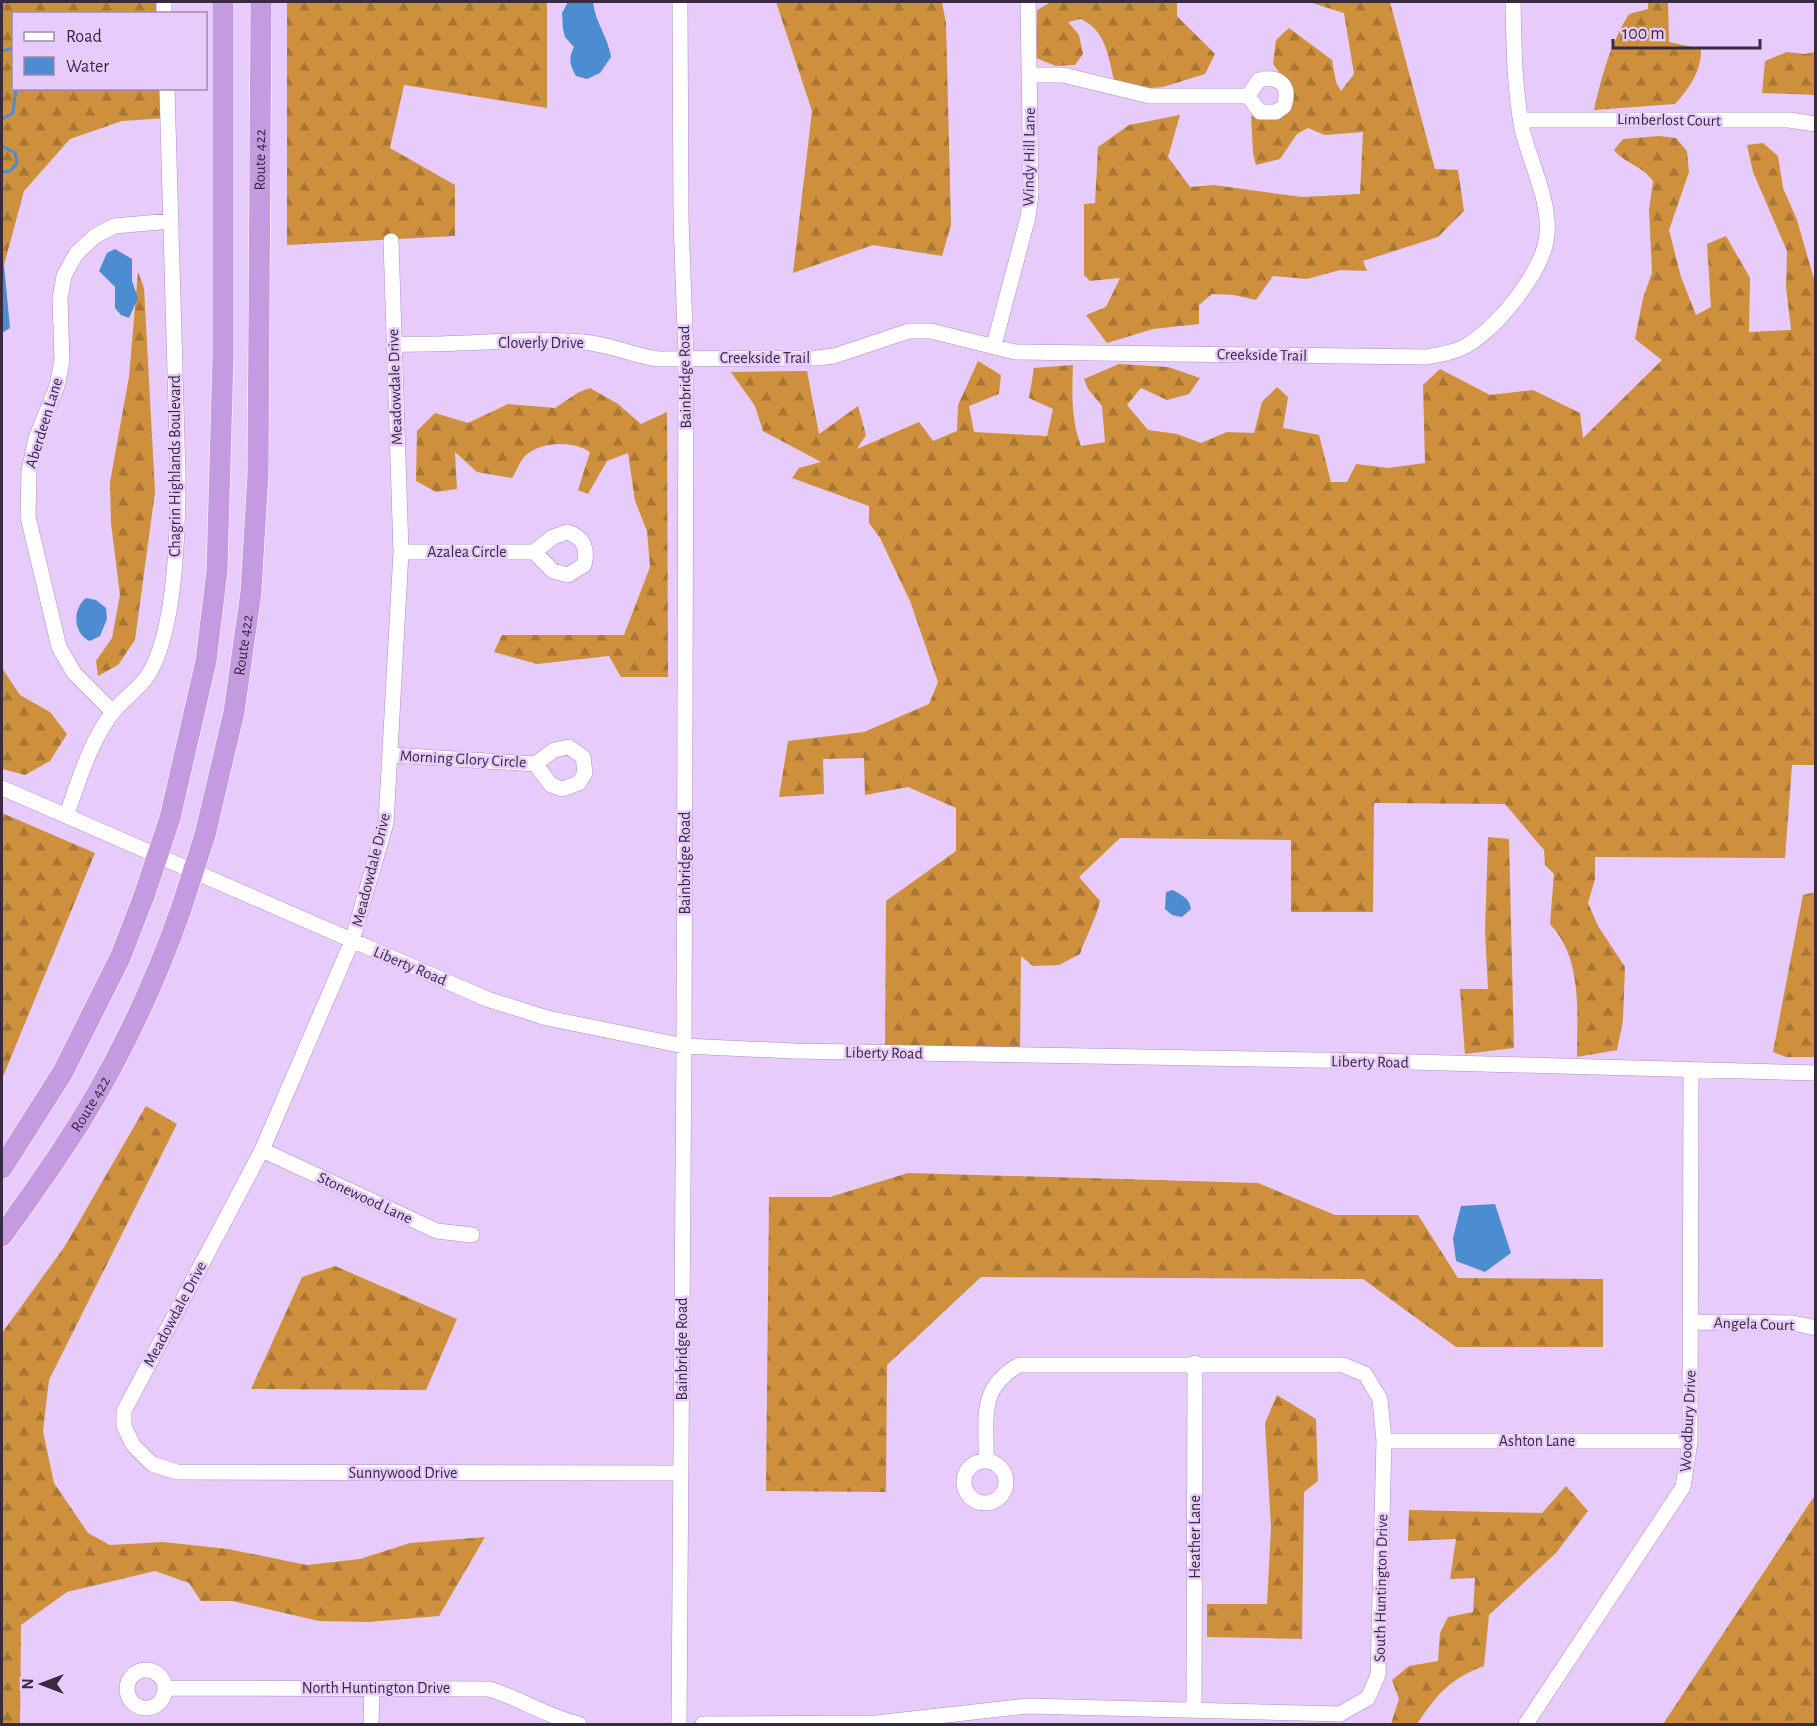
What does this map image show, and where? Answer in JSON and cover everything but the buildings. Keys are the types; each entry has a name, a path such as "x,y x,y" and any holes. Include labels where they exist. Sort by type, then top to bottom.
{"highway":[{"path":"2,1168 63,1072 120,958 170,818 206,661 217,571 223,357 223,2"},
{"name":"Route 422","path":"2,1236 63,1149 118,1053 165,954 205,835 234,712 251,592 258,473 261,2"}],"street":[{"name":"Bainbridge Road","path":"679,1725 686,358 681,219 680,2"},
{"name":"Windy Hill Lane","path":"994,345 1028,217 1031,194 1031,75 1028,2"},
{"name":"Creekside Trail","path":"686,358 834,356 909,331 931,331 1015,352 1426,357 1462,348 1483,333 1526,288 1538,264 1547,235 1544,205 1521,120 1514,77 1514,2"},
{"path":"1031,75 1063,75 1150,96 1248,96"},
{"name":"Chagrin Highlands Boulevard","path":"66,816 88,758 113,712 148,675 156,659 174,574 178,529 178,476 167,90"},
{"name":"Limberlost Court","path":"1521,120 1789,120 1815,124"},
{"name":"Aberdeen Lane","path":"113,712 74,673 59,647 28,517 28,471 36,438 57,386 62,361 60,299 64,276 76,254 95,236 114,226 171,221"},
{"name":"Meadowdale Drive","path":"133,1445 124,1426 124,1411 262,1150 352,941 386,823 392,755 401,552 391,241"},
{"name":"Cloverly Drive","path":"394,344 581,342 614,347 640,357 686,358"},
{"name":"Azalea Circle","path":"401,552 534,552"},
{"name":"Morning Glory Circle","path":"392,755 535,764"},
{"name":"Liberty Road","path":"2,788 352,941 512,1007 548,1018 684,1046 794,1051 1374,1061 1815,1073"},
{"name":"Woodbury Drive","path":"1526,1725 1683,1487 1690,1441 1691,1070"},
{"name":"Stonewood Lane","path":"262,1150 437,1231 472,1235"},
{"name":"Angela Court","path":"1691,1322 1793,1323 1815,1328"},
{"name":"South Huntington Drive","path":"703,1725 876,1724 1027,1706 1340,1714 1368,1698 1378,1675 1384,1441 1380,1399 1365,1374 1343,1365 1195,1363 1019,1365 1001,1375 989,1395 986,1460"},
{"name":"Heather Lane","path":"1194,1710 1195,1363"},
{"name":"Ashton Lane","path":"1384,1441 1690,1441"},
{"name":"Sunnywood Drive","path":"133,1445 152,1464 177,1472 681,1473"},
{"name":"North Huntington Drive","path":"165,1688 489,1689 514,1696 563,1721 579,1725"},
{"path":"371,1725 372,1689"}],"green space":[{"path":"2,2 164,2 164,12 12,12 12,90 167,90 168,118 122,121 70,139 24,191 4,265 2,265"},
{"path":"287,2 547,2 547,108 404,85 390,148 455,185 455,236 287,245"},
{"path":"776,2 942,2 946,23 951,225 942,256 873,245 793,273 812,111"},
{"path":"1051,2 1177,2 1177,16 1215,54 1205,74 1163,87 1138,89 1114,80 1108,53 1101,37 1096,30 1081,19 1068,22 1079,35 1083,54 1075,65 1056,66 1036,58 1037,10"},
{"path":"1309,2 1390,2 1435,169 1458,170 1464,211 1438,237 1363,261 1367,271 1340,270 1307,279 1273,276 1256,300 1234,295 1212,294 1199,305 1199,324 1153,329 1107,343 1086,315 1106,307 1120,278 1090,281 1084,275 1084,204 1095,203 1098,147 1129,125 1180,115 1168,157 1190,187 1214,185 1302,197 1360,194 1363,132 1325,135 1308,128 1297,134 1280,159 1256,165 1251,116 1288,114 1291,88 1273,64 1276,40 1289,28 1332,60 1336,82 1341,91 1354,74 1344,13"},
{"path":"1648,2 1668,2 1669,42 1701,49 1701,57 1694,79 1675,104 1594,110 1607,60 1622,26 1629,14 1648,9"},
{"path":"1787,52 1805,54 1815,52 1815,95 1762,93 1765,61"},
{"path":"1659,136 1676,138 1687,151 1689,172 1669,230 1681,277 1696,315 1711,307 1707,244 1726,236 1750,278 1749,332 1791,330 1786,287 1787,251 1753,172 1747,145 1763,143 1778,156 1783,188 1797,220 1816,286 1815,765 1792,765 1785,858 1595,857 1595,879 1588,903 1598,926 1625,967 1623,1020 1617,1050 1577,1057 1577,1005 1573,970 1561,938 1550,924 1554,874 1545,865 1544,850 1505,804 1374,803 1373,912 1291,912 1291,840 1120,838 1079,877 1100,901 1080,954 1059,965 1033,966 1021,956 1020,1055 885,1053 886,901 956,851 956,808 908,787 865,795 864,758 823,759 824,794 779,797 788,741 864,732 929,704 938,682 910,601 880,538 869,523 869,506 792,478 799,468 821,462 763,431 755,406 731,372 807,371 819,434 858,406 866,435 857,449 919,422 933,441 957,431 958,405 978,361 1001,375 999,394 969,406 974,432 1047,436 1053,409 1029,398 1034,368 1073,365 1072,396 1081,446 1105,442 1102,406 1088,389 1084,379 1119,364 1168,367 1200,378 1189,394 1167,400 1141,388 1127,405 1148,430 1177,434 1201,443 1227,432 1254,433 1262,402 1277,387 1288,397 1283,428 1319,435 1331,482 1347,482 1356,464 1388,468 1425,463 1423,385 1440,369 1490,395 1533,390 1580,413 1583,438 1662,360 1635,339 1643,298 1652,273 1649,210 1653,181 1614,150 1623,139"},
{"path":"138,272 144,288 155,492 135,640 118,665 98,676 96,661 112,638 120,595 111,523 110,482 129,377"},
{"path":"590,388 618,404 641,424 667,412 668,677 621,677 609,656 537,664 494,652 502,635 624,635 650,567 647,531 635,501 628,453 607,461 588,494 578,490 590,452 575,445 566,444 547,445 530,452 522,459 512,478 477,472 455,452 457,489 436,492 416,481 417,431 435,413 468,423 508,404 555,408 579,392"},
{"path":"2,668 20,695 50,712 67,734 50,761 25,775 2,769"},
{"path":"2,813 95,853 2,1079"},
{"path":"1488,837 1509,839 1514,1048 1465,1054 1460,989 1488,989 1485,931"},
{"path":"1815,892 1815,1057 1786,1057 1773,1052 1803,895"},
{"path":"146,1106 177,1124 49,1380 43,1431 54,1483 88,1533 110,1545 163,1542 228,1549 307,1565 360,1559 410,1543 485,1537 439,1616 369,1622 319,1621 232,1601 201,1601 189,1583 155,1571 67,1592 21,1625 20,1724 2,1724 2,1333 65,1246"},
{"path":"908,1173 1258,1183 1335,1215 1418,1215 1458,1278 1603,1279 1603,1347 1456,1347 1363,1279 981,1277 887,1365 886,1492 766,1491 769,1197 830,1197"},
{"path":"335,1266 457,1319 426,1390 251,1389 302,1277"},
{"path":"1277,1395 1316,1419 1318,1481 1304,1492 1302,1639 1207,1637 1207,1604 1267,1604 1271,1527 1265,1423"},
{"path":"1566,1486 1588,1511 1556,1553 1489,1615 1484,1666 1453,1682 1417,1724 1391,1724 1399,1699 1392,1680 1409,1666 1438,1661 1440,1633 1448,1617 1473,1612 1475,1578 1450,1579 1456,1539 1408,1541 1409,1510 1542,1513"},
{"path":"1815,1495 1815,1724 1663,1724"}],"water":[{"path":"568,2 593,2 611,57 600,73 587,79 576,76 571,65 570,59 574,47 565,37 562,13"},
{"path":"115,249 132,259 132,281 138,298 129,318 121,315 115,308 115,287 99,271 107,253"},
{"path":"2,265 4,265 10,328 2,333"},
{"path":"86,598 96,600 106,608 107,619 100,636 90,641 80,633 76,621 78,608"},
{"path":"1173,890 1185,897 1190,905 1191,909 1182,917 1172,915 1165,909 1166,892"},
{"path":"1495,1204 1511,1253 1485,1272 1456,1261 1453,1238 1461,1206"}],"waterway":[{"path":"2,51 12,48"},
{"path":"2,119 13,113 16,90"},
{"path":"2,146 15,153 17,163 10,171 2,172"}]}
